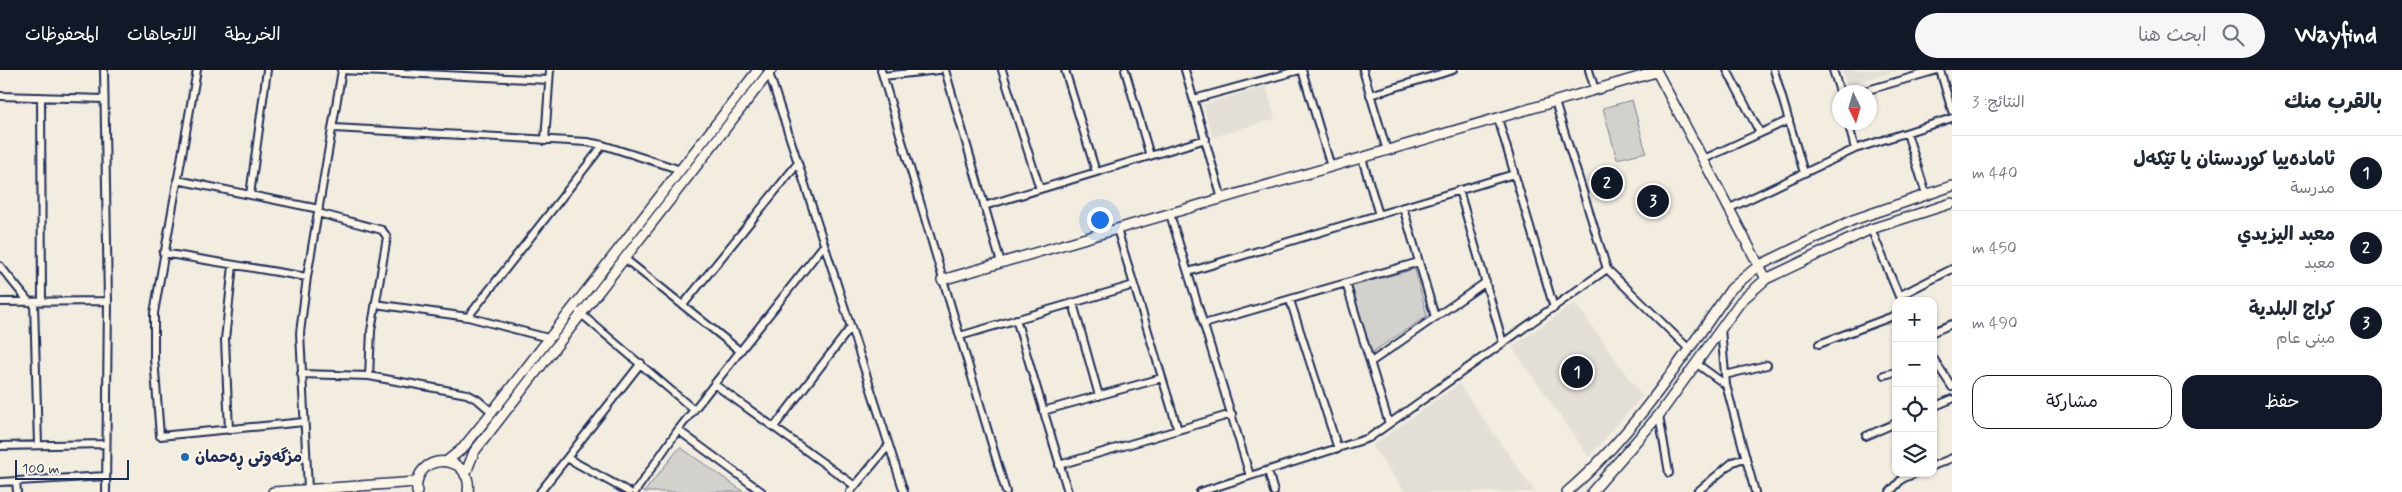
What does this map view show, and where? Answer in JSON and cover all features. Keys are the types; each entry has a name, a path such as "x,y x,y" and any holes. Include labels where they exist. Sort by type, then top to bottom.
{"street":[{"path":"104,70 108,301 106,492"},
{"path":"197,70 163,253 153,330 160,436 304,422"},
{"path":"250,195 267,70"},
{"path":"308,489 300,333 307,277 334,128 342,70 549,80"},
{"path":"545,141 550,70"},
{"path":"417,492 417,482 424,468 431,463 446,461 463,448 758,70"},
{"path":"939,70 882,73 1006,492"},
{"path":"945,70 1001,263"},
{"path":"1002,70 1040,188"},
{"path":"1065,70 1096,172"},
{"path":"1125,70 1150,156"},
{"path":"1185,70 1222,199"},
{"path":"1194,99 1301,70 1331,167"},
{"path":"1363,70 1387,151"},
{"path":"1370,95 1453,70"},
{"path":"1589,70 1595,90"},
{"path":"1727,70 1760,133"},
{"path":"1774,70 1804,173"},
{"path":"1833,70 1838,85"},
{"path":"1877,87 1938,70 1952,111"},
{"path":"770,71 904,492"},
{"path":"466,475 474,452 770,71"},
{"path":"942,280 1656,71 1766,280"},
{"path":"0,96 104,100"},
{"path":"41,97 42,302"},
{"path":"1555,102 1607,269 1689,349"},
{"path":"1498,118 1554,308"},
{"path":"1728,209 1855,149 1952,118"},
{"path":"1704,159 1789,120"},
{"path":"334,128 603,145 680,170"},
{"path":"1850,130 1855,149"},
{"path":"1907,133 1926,194"},
{"path":"984,206 1206,139"},
{"path":"468,317 603,145"},
{"path":"1362,158 1379,215"},
{"path":"683,305 798,163"},
{"path":"1188,272 1514,174"},
{"path":"177,180 318,211 378,228 385,233 386,241 375,304 369,376"},
{"path":"1569,492 1627,430 1689,349 1731,289 1758,266 1853,220 1952,186"},
{"path":"1459,190 1503,343"},
{"path":"1592,492 1659,414 1722,329 1740,301 1766,280 1870,229 1952,203"},
{"path":"1403,207 1436,317"},
{"path":"1170,214 1250,476"},
{"path":"1117,229 1178,430"},
{"path":"1870,229 1899,297"},
{"path":"635,492 678,430 824,245"},
{"path":"163,253 307,277"},
{"path":"624,258 740,351"},
{"path":"1204,324 1419,262"},
{"path":"229,430 225,340 233,265"},
{"path":"0,266 32,302 38,446"},
{"path":"1201,492 1365,440 1607,269"},
{"path":"1903,297 1952,269"},
{"path":"1371,362 1486,282"},
{"path":"1346,283 1390,424"},
{"path":"960,336 1134,285"},
{"path":"1290,300 1338,450"},
{"path":"0,302 108,301"},
{"path":"1073,303 1099,396"},
{"path":"375,304 468,317 548,338"},
{"path":"573,307 694,410"},
{"path":"1819,344 1892,317"},
{"path":"1016,319 1068,492"},
{"path":"1937,330 1952,324"},
{"path":"774,428 851,327"},
{"path":"1722,329 1726,385 1755,492"},
{"path":"540,492 641,363"},
{"path":"1696,364 1726,385"},
{"path":"1937,364 1951,385"},
{"path":"1725,374 1767,365"},
{"path":"1884,375 1892,373"},
{"path":"301,374 369,376 467,394 478,400 492,412"},
{"path":"1043,411 1162,378"},
{"path":"714,384 855,486"},
{"path":"1937,406 1952,400"},
{"path":"1059,465 1232,414"},
{"path":"1659,414 1669,473"},
{"path":"1866,436 1892,426"},
{"path":"678,430 758,491"},
{"path":"0,446 106,444"},
{"path":"850,492 889,445"},
{"path":"1697,492 1733,462 1746,457"},
{"path":"567,458 629,492"},
{"path":"1937,464 1952,458"},
{"path":"446,461 461,468 466,475 469,491"},
{"path":"1268,471 1274,492"},
{"path":"0,482 106,476"},
{"path":"1890,492 1902,480 1908,477"},
{"path":"16,481 17,492"},
{"path":"273,492 417,482"}],"shaded area":[{"path":"1842,70 1899,70 1847,85"},
{"path":"1266,86 1275,119 1213,137 1203,105"},
{"path":"1632,100 1646,152 1617,159 1603,108"},
{"path":"1415,269 1427,316 1371,353 1352,286"},
{"path":"1575,303 1642,396 1589,457 1512,347"},
{"path":"1459,384 1535,492 1405,492 1372,446"},
{"path":"680,447 744,492 644,492"}],"place":[{"name":"معبد اليزيدي","path":"1607,183"},
{"name":"كراج البلدية","path":"1653,201"},
{"name":"ئامادەییا کوردستان یا تێکەل","path":"1577,372"},
{"name":"مزگه‌وتی ڕه‌حمان","path":"185,457"}]}
